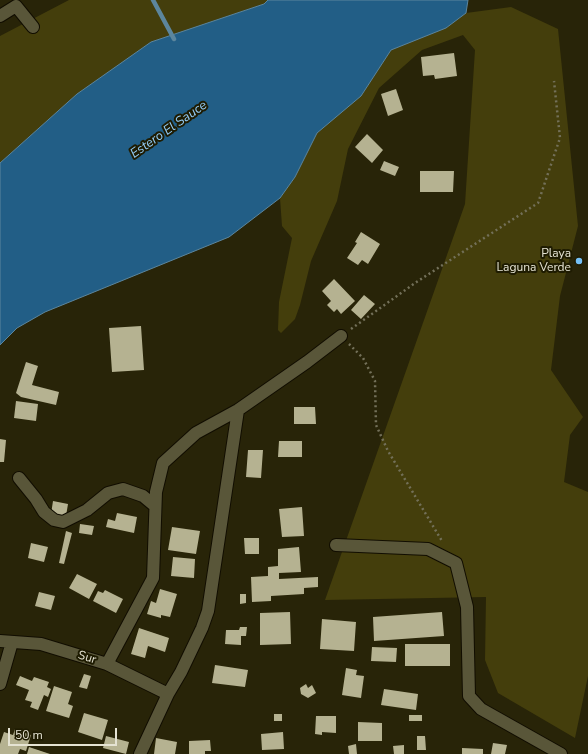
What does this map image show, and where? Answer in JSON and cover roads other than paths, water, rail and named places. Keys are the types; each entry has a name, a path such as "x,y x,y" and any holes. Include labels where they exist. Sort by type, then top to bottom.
{"street":[{"path":"0,16 16,6 33,27"},
{"path":"107,664 153,578 156,492 163,463 196,433 238,410 307,362 341,336"},
{"path":"140,754 168,694 181,672 202,628 208,610 238,410"},
{"path":"18,478 36,499 44,512 54,520 63,522 87,510 108,493 123,489 143,496 156,506"},
{"path":"336,545 428,549 456,563 467,606 469,696 481,709 561,754"},
{"path":"0,684 6,642"},
{"name":"Sur","path":"6,642 41,644 107,664 168,694"}],"water":[{"name":"Estero El Sauce","path":"268,0 468,0 466,13 446,28 391,50 361,96 317,133 295,177 280,198 229,237 45,312 17,328 0,345 0,163 77,94 151,42 264,4"}],"waterway":[{"path":"153,0 174,39"}],"place":[{"name":"Playa Laguna Verde","path":"579,261"}]}
